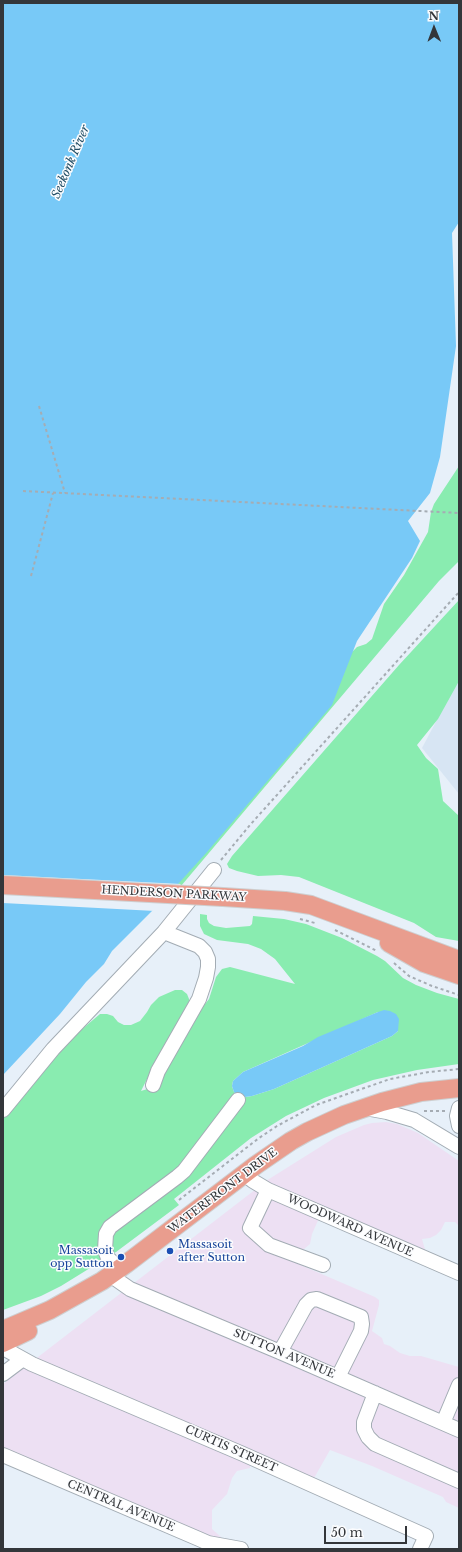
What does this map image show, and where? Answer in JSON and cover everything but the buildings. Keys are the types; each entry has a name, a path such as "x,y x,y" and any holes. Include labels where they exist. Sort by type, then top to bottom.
{"main road":[{"name":"HENDERSON PARKWAY","path":"3,885 298,902 311,905 337,922 433,967 459,975"},
{"name":"HENDERSON PARKWAY","path":"337,922 459,960"},
{"name":"WATERFRONT DRIVE","path":"3,1330 38,1316 69,1300 114,1272 244,1174 307,1132 363,1108 410,1094 459,1088"},
{"path":"3,1343 62,1311 69,1300"}],"street":[{"path":"3,1110 53,1048 164,932 214,870"},
{"path":"153,1085 158,1071 199,999 208,967 208,959 205,952 199,946 164,932"},
{"name":"SUTTON AVENUE","path":"238,1100 184,1171 110,1227 106,1234 104,1250 114,1272 130,1289 459,1430"},
{"path":"363,1108 388,1112 414,1120 459,1147"},
{"path":"459,1108 457,1116 459,1126"},
{"name":"WOODWARD AVENUE","path":"244,1174 268,1190 459,1273"},
{"path":"268,1190 250,1228 269,1245 323,1265"},
{"path":"280,1352 306,1305 311,1300 317,1299 361,1317 361,1331 338,1377"},
{"path":"3,1374 23,1358 19,1345 19,1340 22,1334"},
{"name":"CURTIS STREET","path":"3,1348 426,1536 420,1549"},
{"path":"443,1423 459,1385"},
{"path":"375,1393 364,1422 364,1429 368,1437 375,1444 459,1481"},
{"name":"CENTRAL AVENUE","path":"3,1455 199,1539 241,1549"}],"path":[{"path":"39,406 66,493"},
{"path":"23,491 459,513"},
{"path":"31,576 53,493"},
{"path":"214,870 250,825 459,592"},
{"path":"298,918 318,924"},
{"path":"337,922 381,953"},
{"path":"392,961 409,976 459,995"},
{"path":"422,1111 445,1111"}],"shaded area":[{"path":"459,678 459,794 422,748"},
{"path":"386,1122 397,1124 418,1133 459,1161 459,1226 455,1222 445,1222 441,1230 436,1235 430,1238 422,1239 426,1253 320,1216 312,1234 310,1244 304,1249 292,1251 282,1257 379,1300 372,1331 382,1338 384,1344 400,1353 410,1356 421,1356 459,1367 459,1508 446,1502 443,1497 372,1466 330,1450 309,1487 251,1462 250,1468 237,1471 232,1478 227,1494 212,1510 212,1529 221,1537 213,1544 3,1457 3,1384 269,1179 336,1137 364,1125"}],"green space":[{"path":"459,466 459,561 439,581 181,886 167,884 351,653 357,647 366,644 372,639 384,604 404,575 428,532 431,512 434,504"},
{"path":"459,600 459,681 438,719 417,745 426,758 438,769 443,801 459,816 459,941 436,937 414,923 299,877 281,875 258,876 229,868 227,864 232,856 399,665"},
{"path":"200,914 207,915 209,923 214,926 226,928 250,926 252,924 253,916 284,919 306,924 342,938 377,956 385,961 403,978 416,985 459,999 459,1064 417,1070 373,1080 324,1098 286,1116 251,1138 174,1199 179,1205 116,1252 61,1286 41,1296 3,1310 3,1118 62,1048 100,1014 113,1016 118,1022 124,1025 131,1025 140,1021 151,1005 159,997 175,990 182,990 187,994 189,1005 157,1059 141,1091 160,1085 163,1075 201,1009 209,999 216,977 222,969 230,967 295,984 275,959 261,949 248,944 217,940 204,934 200,926","holes":["378,1012 398,1031 392,1036 274,1089 245,1097 234,1092 232,1086 233,1081 243,1072"]}],"water":[{"name":"Seekonk River","path":"3,3 459,3 459,222 452,233 456,346 440,457 430,493 408,521 420,541 412,558 357,641 332,705 207,852 169,894 112,951 104,964 3,1075"},
{"path":"384,1010 396,1014 399,1019 398,1031 392,1036 274,1089 245,1097 239,1096 234,1092 232,1086 233,1081 243,1072 303,1046 318,1037"}],"pier":[{"path":"3,875 181,884 155,911 3,903"}],"place":[{"name":"Massasoit after Sutton","path":"170,1251"},
{"name":"Massasoit opp Sutton","path":"121,1257"}]}
